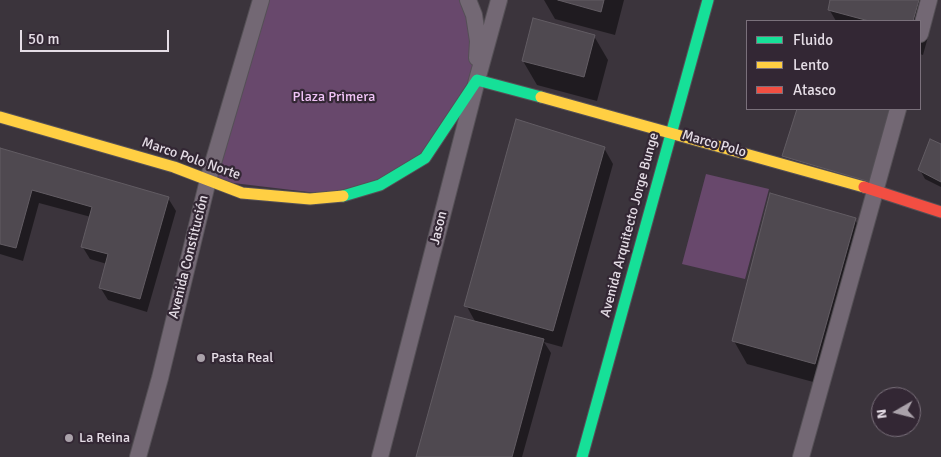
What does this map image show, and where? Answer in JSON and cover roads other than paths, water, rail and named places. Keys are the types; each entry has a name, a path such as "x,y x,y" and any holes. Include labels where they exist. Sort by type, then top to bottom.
{"street":[{"name":"Avenida Constitución","path":"138,457 160,378 208,180 261,0"},
{"path":"468,0 474,15 478,41 477,80"},
{"name":"Jason","path":"380,457 499,0"},
{"name":"Avenida Arquitecto Jorge Bunge","path":"582,457 708,0"},
{"path":"921,30 929,0"},
{"name":"Marco Polo Norte","path":"0,117 174,167 242,193 310,199 342,196 380,185 425,158 477,80"},
{"name":"Marco Polo","path":"477,80 671,132 875,190 941,212"},
{"path":"801,457 898,110"}],"place":[{"name":"Pasta Real","path":"201,358"},
{"name":"La Reina","path":"69,438"}],"park label":[{"name":"Plaza Primera","path":"334,97"}]}
